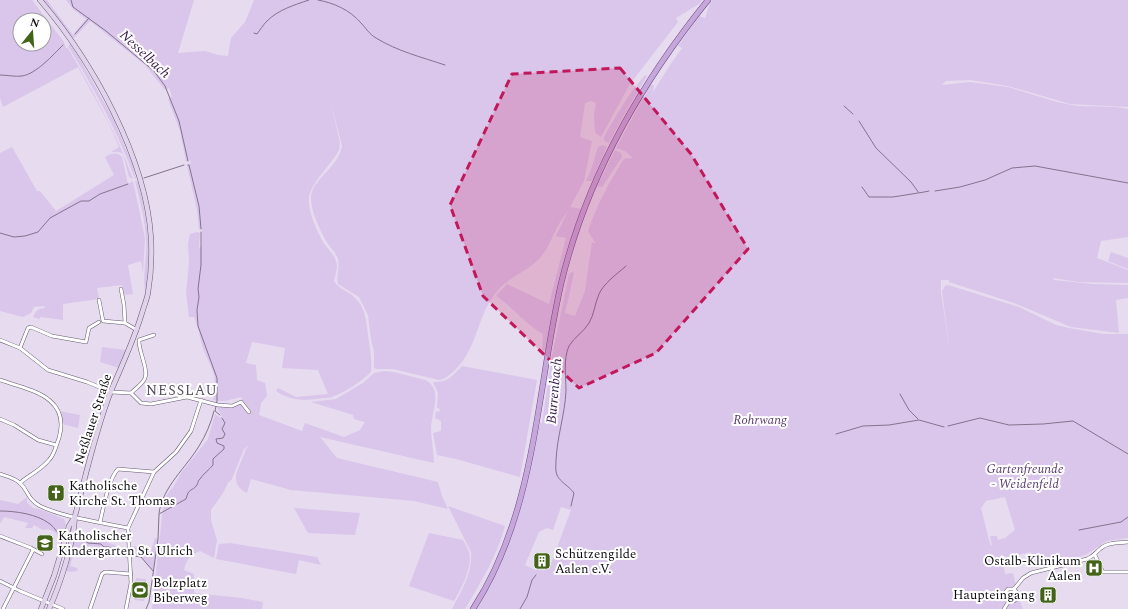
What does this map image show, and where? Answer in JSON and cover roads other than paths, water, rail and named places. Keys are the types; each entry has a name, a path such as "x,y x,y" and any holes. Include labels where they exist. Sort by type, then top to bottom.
{"main road":[{"name":"Neßlauer Straße","path":"40,0 72,42 108,103 133,158 144,195 151,238 151,266 148,290 137,330 111,392 94,443 74,516 69,526 54,576 41,609"},
{"path":"473,609 495,568 506,543 519,505 534,441 563,277 580,221 609,152 630,110 656,70 708,0"},
{"name":"Neßlauer Straße","path":"50,607 66,558 74,527 74,516"}],"street":[{"path":"121,289 125,323"},
{"path":"99,300 103,321 125,323 137,330"},
{"path":"20,348 28,328 52,336 86,342 89,328 99,322"},
{"path":"131,393 144,380 146,375 139,346 140,340 154,336"},
{"path":"0,340 20,348 48,370 83,380 111,392 131,393 141,403 151,404 187,397 217,405 232,406 241,402 250,412"},
{"path":"0,380 42,394 56,406 61,419 61,431 53,455 49,461 20,483"},
{"path":"126,609 131,583 128,528 154,472 176,452 191,431 201,400"},
{"path":"0,419 14,425 38,440 56,445"},
{"path":"100,522 108,491 118,469 154,472"},
{"path":"0,474 20,483 35,502 54,511 128,528"},
{"path":"0,536 42,554"},
{"path":"1014,589 1023,578 1031,573 1088,559 1095,555 1105,545 1128,542"},
{"path":"3,609 33,550"},
{"path":"1095,555 1102,572 1128,572"},
{"path":"90,609 102,574 105,572 131,574"},
{"path":"0,581 44,602 50,607 63,609"},
{"path":"1008,601 1005,598 1005,593 1008,589 1014,589"},
{"path":"1008,601 1014,601 1016,599 1017,593 1014,589"},
{"path":"1004,609 1008,601"}],"waterway":[{"name":"Nesselbach","path":"71,0 73,7 106,31 154,71 165,86 179,121 188,161"},
{"path":"254,33 257,34 271,17 286,8 309,0"},
{"path":"318,0 336,5 352,14 371,35 384,43 445,65"},
{"path":"75,34 89,18"},
{"path":"0,75 27,75 44,64 63,45"},
{"path":"844,106 853,114"},
{"path":"859,121 876,148 911,182 919,193 929,191"},
{"path":"144,178 184,165"},
{"name":"Nesselbach","path":"188,165 199,206 201,229"},
{"path":"935,191 960,187 985,180 1012,168 1035,166 1128,183"},
{"path":"0,233 14,237 25,236 38,232 50,218 81,201 89,201 100,194 128,184"},
{"path":"862,187 869,197 893,197 918,193"},
{"name":"Nesselbach","path":"201,232 201,265 197,310 198,326 217,378 217,401 215,411 220,415"},
{"name":"Burrenbach","path":"571,506 574,493 562,482 556,473 557,451 566,391 565,362 567,351 571,343 589,323 601,290 626,266"},
{"path":"900,394 909,410 918,419"},
{"path":"159,513 165,494 204,438 214,411"},
{"name":"Nesselbach","path":"146,609 149,602 158,539 159,514 186,499 189,491 197,485 199,480 213,465 213,459 224,449 224,446 217,443 216,439 223,438 225,434 222,429 225,423 222,418"},
{"path":"948,426 980,418 1009,425 1073,421 1128,454"},
{"path":"836,434 863,426 889,425 919,420 944,427"},
{"path":"0,511 19,512 33,515 50,524 63,538"},
{"path":"1079,530 1121,522 1128,517"},
{"path":"74,541 80,537 88,543 101,544 104,547 109,547 126,557"},
{"path":"134,556 141,557 153,571"},
{"name":"Burrenbach","path":"520,609 527,597 532,580 536,575"}],"place":[{"name":"Katholische Kirche St. Thomas","path":"56,493"},
{"name":"Katholischer Kindergarten St. Ulrich","path":"45,543"},
{"name":"Schützengilde Aalen e.V.","path":"542,561"},
{"name":"Ostalb-Klinikum Aalen","path":"1094,568"},
{"name":"Bolzplatz Biberweg","path":"140,590"},
{"name":"Haupteingang","path":"1048,595"}],"district":[{"name":"NESSLAU","path":"182,390"}],"park label":[{"name":"Rohrwang","path":"760,420"},
{"name":"Gartenfreunde - Weidenfeld","path":"1025,476"}]}
